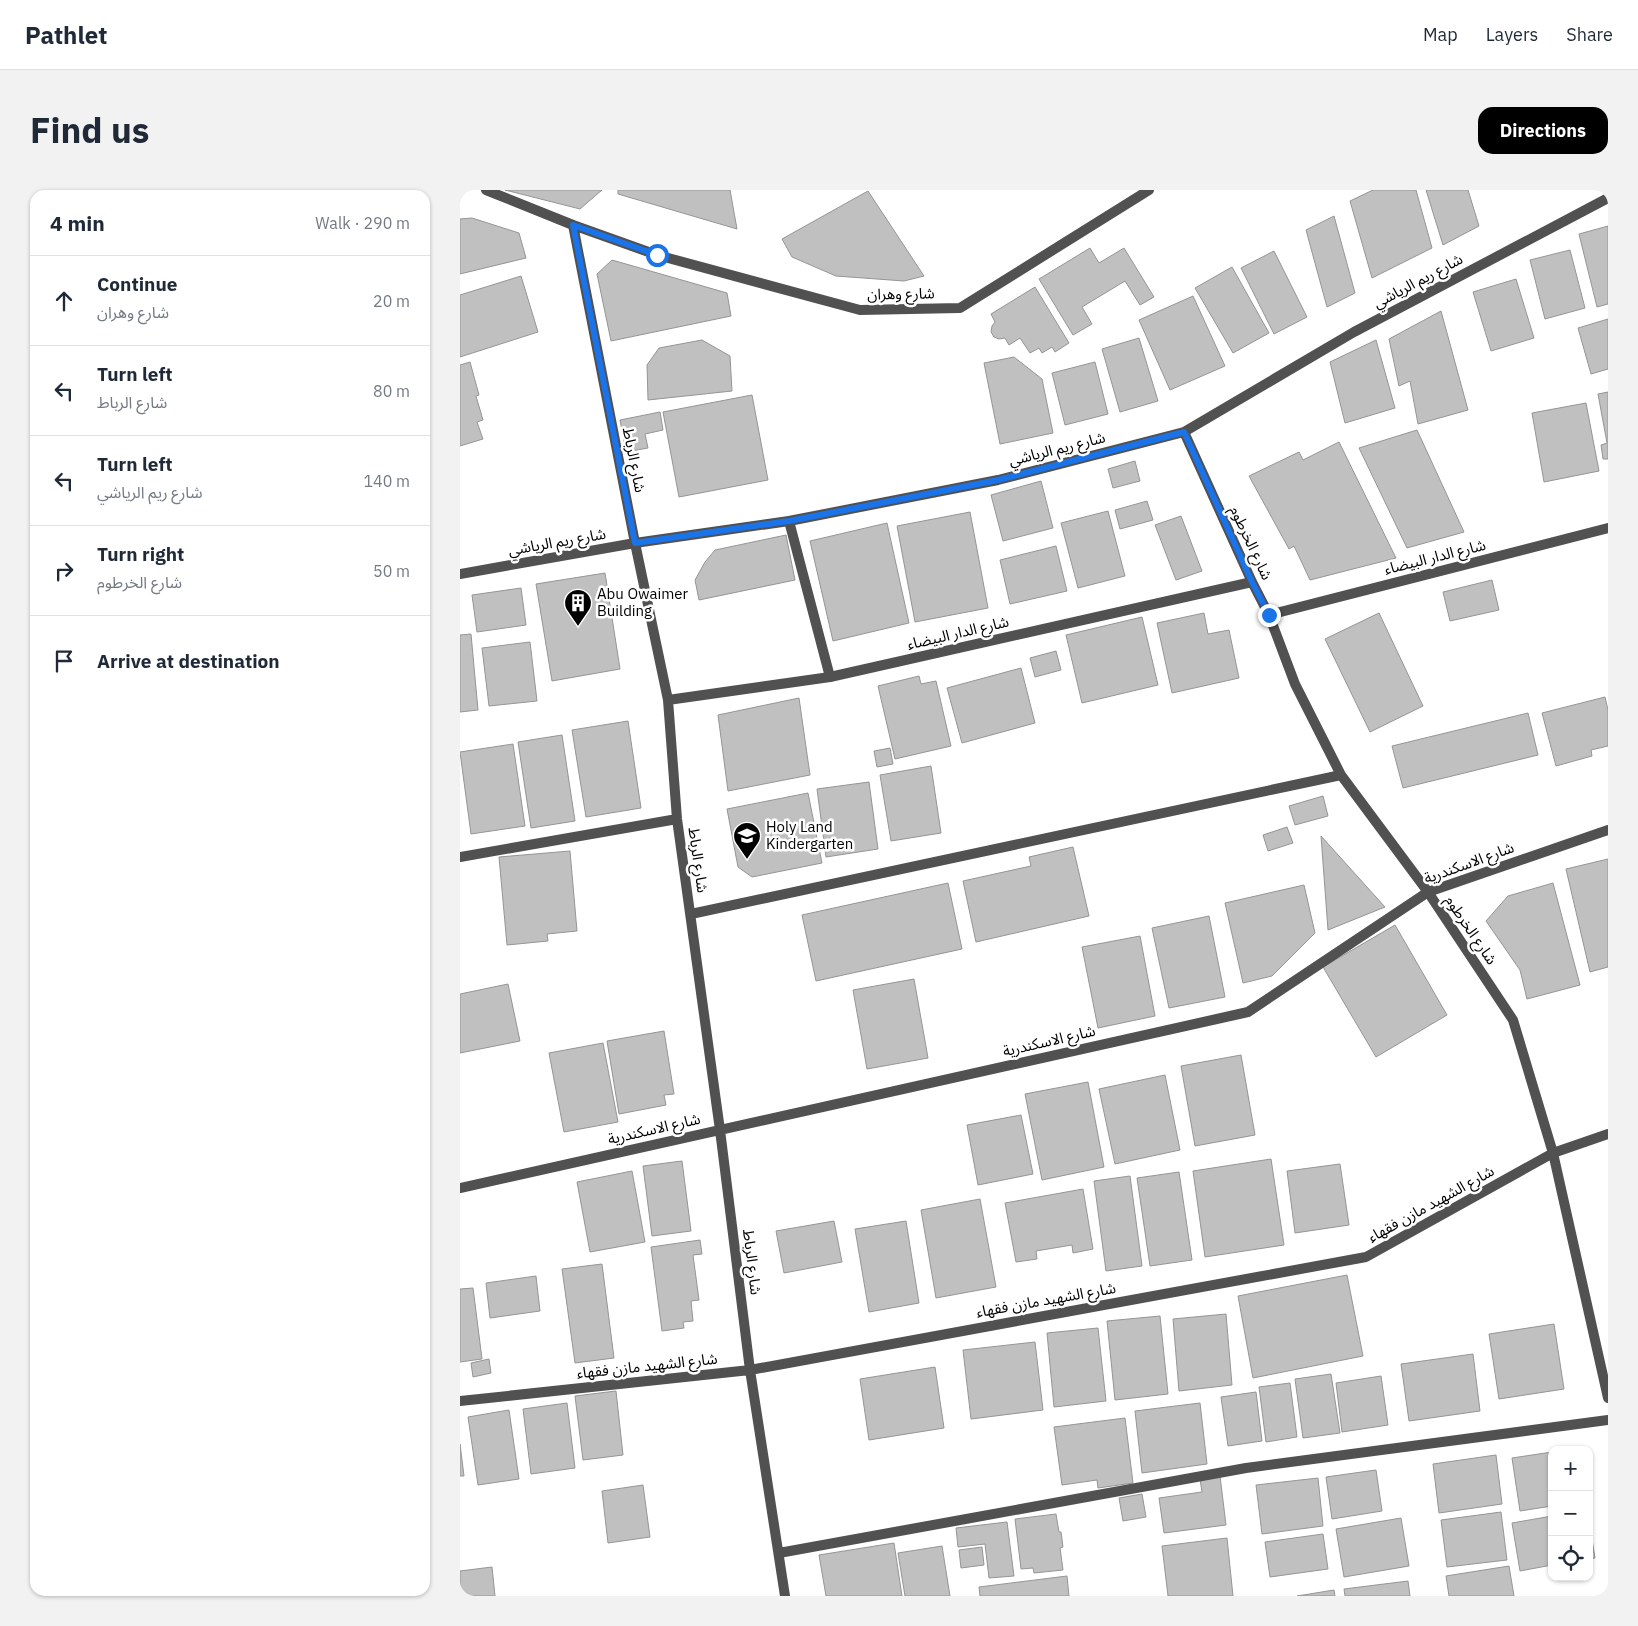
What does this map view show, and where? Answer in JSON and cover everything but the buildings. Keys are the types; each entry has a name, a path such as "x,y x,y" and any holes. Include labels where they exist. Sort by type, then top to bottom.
{"street":[{"path":"486,190 573,225"},
{"name":"شارع وهران","path":"573,225 657,255 860,310 960,308 1149,190"},
{"name":"شارع ريم الرياشي","path":"460,574 635,543 789,521 998,480 1184,432 1354,332 1608,198"},
{"name":"شارع الرباط","path":"573,225 635,543 668,700 677,820 720,1130 750,1370 785,1596"},
{"name":"شارع الخرطوم","path":"1184,432 1252,582 1269,615 1295,684 1341,775 1428,892 1513,1020 1553,1153 1608,1398"},
{"path":"789,521 830,677"},
{"name":"شارع الدار البيضاء","path":"1269,615 1608,528"},
{"name":"شارع الدار البيضاء","path":"668,700 830,677 1252,582"},
{"path":"691,914 1341,775"},
{"path":"460,856 677,820"},
{"name":"شارع الاسكندرية","path":"460,1188 1248,1012 1428,892 1608,830"},
{"name":"شارع الشهيد مازن فقهاء","path":"460,1401 750,1370 1366,1257 1553,1153 1608,1134"},
{"path":"779,1553 1246,1468 1608,1420"}],"place":[{"name":"Abu Owaimer Building","path":"578,627"},
{"name":"Holy Land Kindergarten","path":"747,860"}],"route":[{"path":"657,255 573,225 635,543 789,521 998,480 1184,432 1252,582 1269,615"}]}
